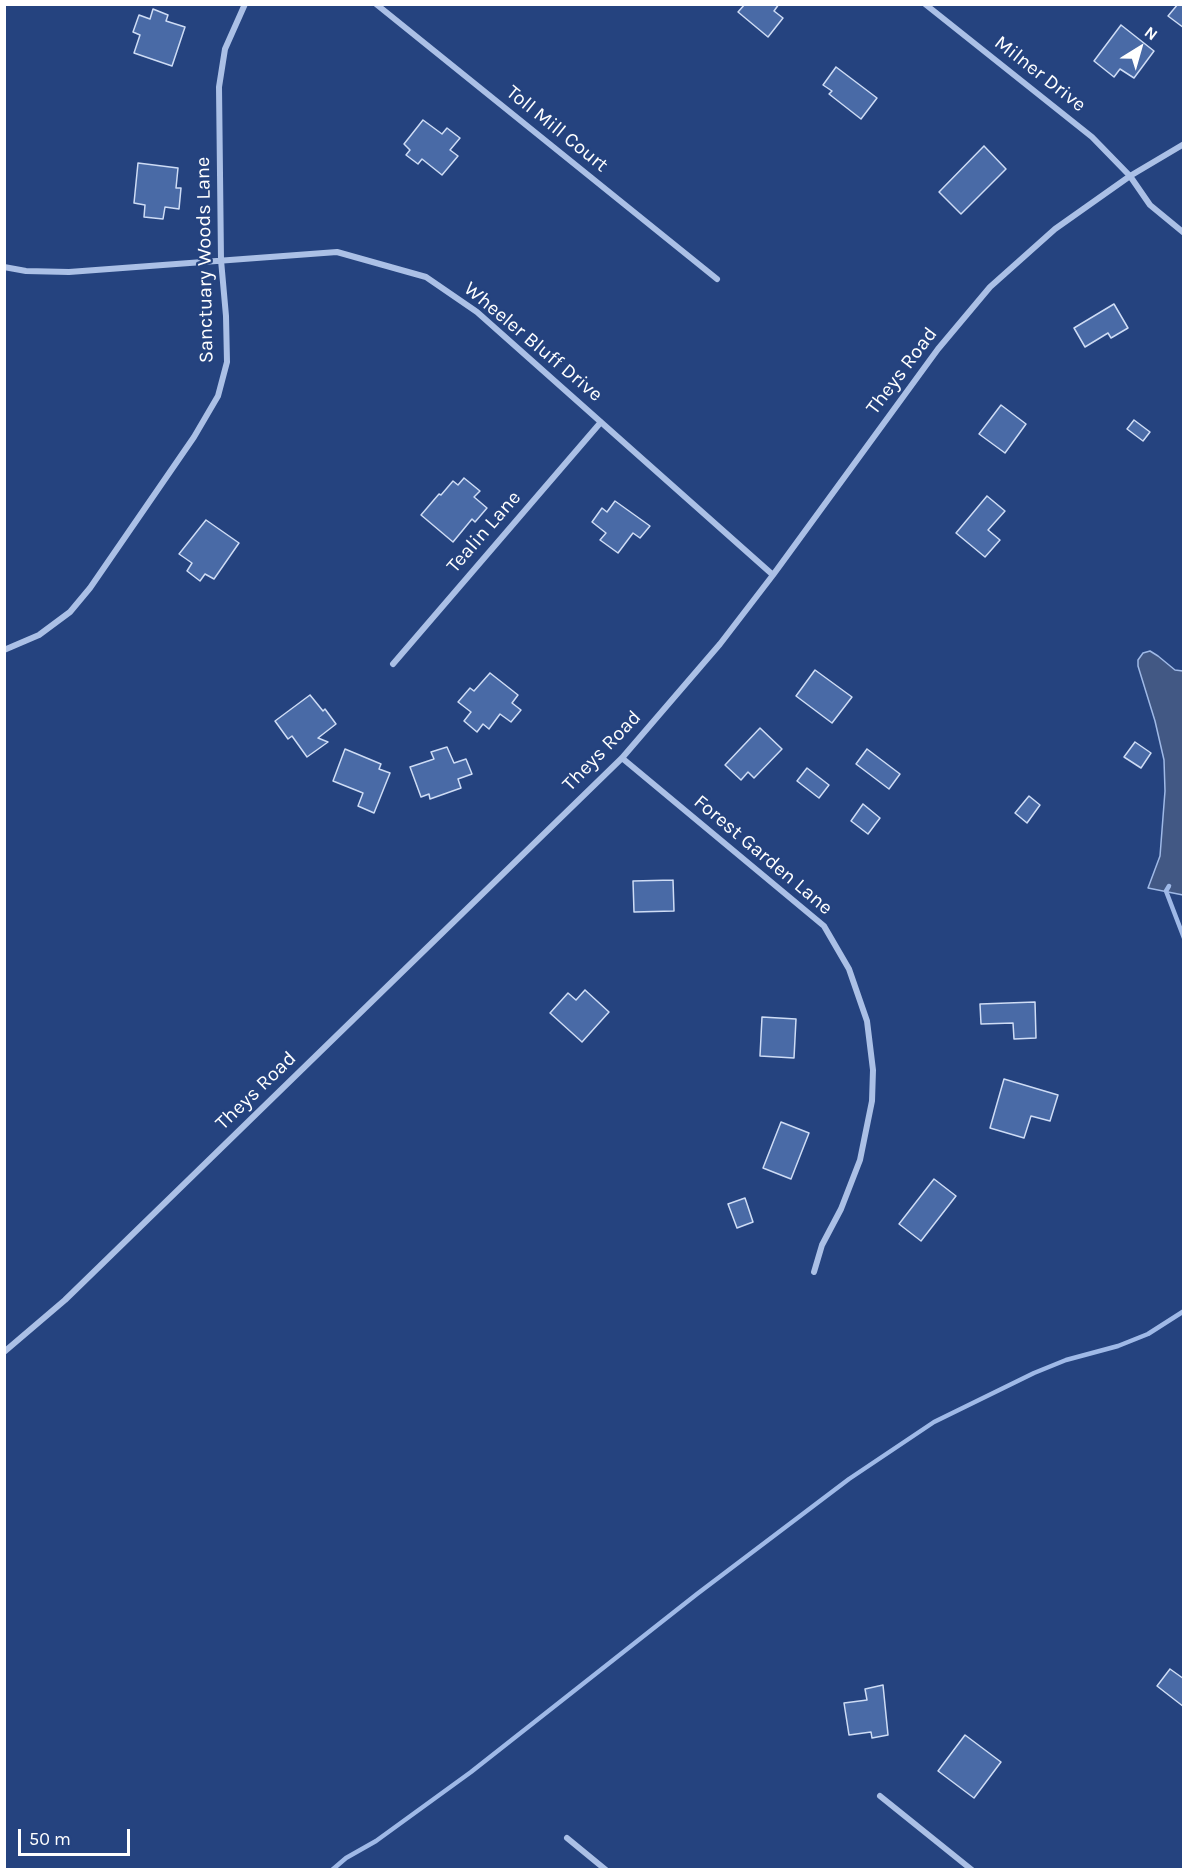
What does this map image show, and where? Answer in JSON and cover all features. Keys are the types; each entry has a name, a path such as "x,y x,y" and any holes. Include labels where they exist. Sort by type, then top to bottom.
{"street":[{"name":"Sanctuary Woods Lane","path":"4,651 39,635 70,612 90,588 194,436 218,396 227,362 221,260 219,87 225,49 245,4"},
{"name":"Toll Mill Court","path":"376,4 717,279"},
{"name":"Milner Drive","path":"925,4 1092,136 1130,176 1150,205 1184,233"},
{"name":"Theys Road","path":"4,1352 65,1300 622,758 720,644 938,349 990,287 1055,229 1130,176 1184,144"},
{"name":"Wheeler Bluff Drive","path":"4,267 26,271 69,272 337,252 426,277 477,312 773,575"},
{"name":"Tealin Lane","path":"393,664 601,422"},
{"name":"Forest Garden Lane","path":"622,758 824,926 849,969 867,1021 873,1070 872,1101 860,1160 841,1209 822,1245 814,1272"},
{"path":"880,1796 972,1869"},
{"path":"567,1838 606,1869"}],"water":[{"path":"1150,651 1175,670 1183,671 1183,895 1148,888 1160,856 1165,791 1164,760 1138,666 1138,660 1143,653"}],"building":[{"path":"745,4 779,4 774,11 783,18 768,37 738,12"},
{"path":"1178,4 1184,4 1184,28 1168,16"},
{"path":"153,9 168,15 166,21 185,27 172,66 134,53 140,35 133,32 139,15 150,19"},
{"path":"1121,25 1154,51 1134,78 1120,69 1114,77 1094,61"},
{"path":"836,67 877,98 861,119 829,94 832,91 823,85"},
{"path":"423,120 442,134 447,128 460,138 450,150 458,156 442,175 422,159 418,164 406,155 410,150 404,144"},
{"path":"984,146 1006,169 961,214 939,192"},
{"path":"138,163 178,168 176,188 181,188 179,209 165,207 163,219 144,217 145,205 134,203"},
{"path":"1114,304 1128,328 1111,338 1108,333 1085,347 1074,328"},
{"path":"1001,405 1026,424 1005,453 979,434"},
{"path":"1134,420 1150,432 1143,441 1127,429"},
{"path":"464,478 480,491 474,497 487,508 475,522 472,519 453,542 421,515 453,481 458,485"},
{"path":"987,496 1005,511 988,530 1000,540 985,557 956,533"},
{"path":"615,501 650,526 640,538 633,533 618,553 600,540 606,533 592,522 602,508 607,512"},
{"path":"206,520 239,543 214,579 205,574 200,581 187,571 192,563 179,554"},
{"path":"815,670 852,697 832,723 796,696"},
{"path":"490,673 518,695 512,703 521,710 511,722 500,714 489,729 483,724 477,732 464,721 471,712 458,702 470,688 474,691"},
{"path":"310,695 323,711 325,709 336,724 318,738 328,742 307,757 292,736 288,739 275,721"},
{"path":"760,728 782,749 754,778 748,772 741,780 725,765"},
{"path":"1135,742 1151,753 1141,768 1124,757"},
{"path":"447,747 454,763 466,759 472,774 458,779 461,788 430,799 429,794 421,797 410,767 434,759 431,752"},
{"path":"345,749 381,764 379,769 390,773 374,813 358,806 363,793 333,781"},
{"path":"867,749 900,774 889,789 856,764"},
{"path":"807,768 829,785 819,798 797,781"},
{"path":"1029,796 1040,805 1027,823 1015,813"},
{"path":"863,804 880,818 868,834 851,821"},
{"path":"673,880 674,911 634,912 633,881"},
{"path":"585,990 609,1012 582,1042 550,1013 568,993 576,1000"},
{"path":"1035,1002 1036,1038 1014,1039 1013,1023 981,1024 980,1004"},
{"path":"762,1017 796,1019 794,1058 760,1056"},
{"path":"1004,1079 1058,1095 1050,1121 1031,1116 1024,1138 990,1128"},
{"path":"781,1122 809,1133 791,1179 763,1168"},
{"path":"934,1179 956,1196 921,1241 899,1224"},
{"path":"745,1198 753,1222 737,1228 728,1204"},
{"path":"1170,1669 1184,1679 1184,1707 1157,1686"},
{"path":"883,1685 888,1735 872,1738 871,1732 849,1735 844,1703 867,1700 865,1689"},
{"path":"965,1735 1001,1762 974,1798 938,1771"}],"waterway":[{"path":"1169,886 1166,891 1184,938"},
{"path":"332,1870 471,1772 697,1594 849,1479 934,1422 1034,1373 1066,1360 1118,1346 1148,1334 1184,1311"}]}
